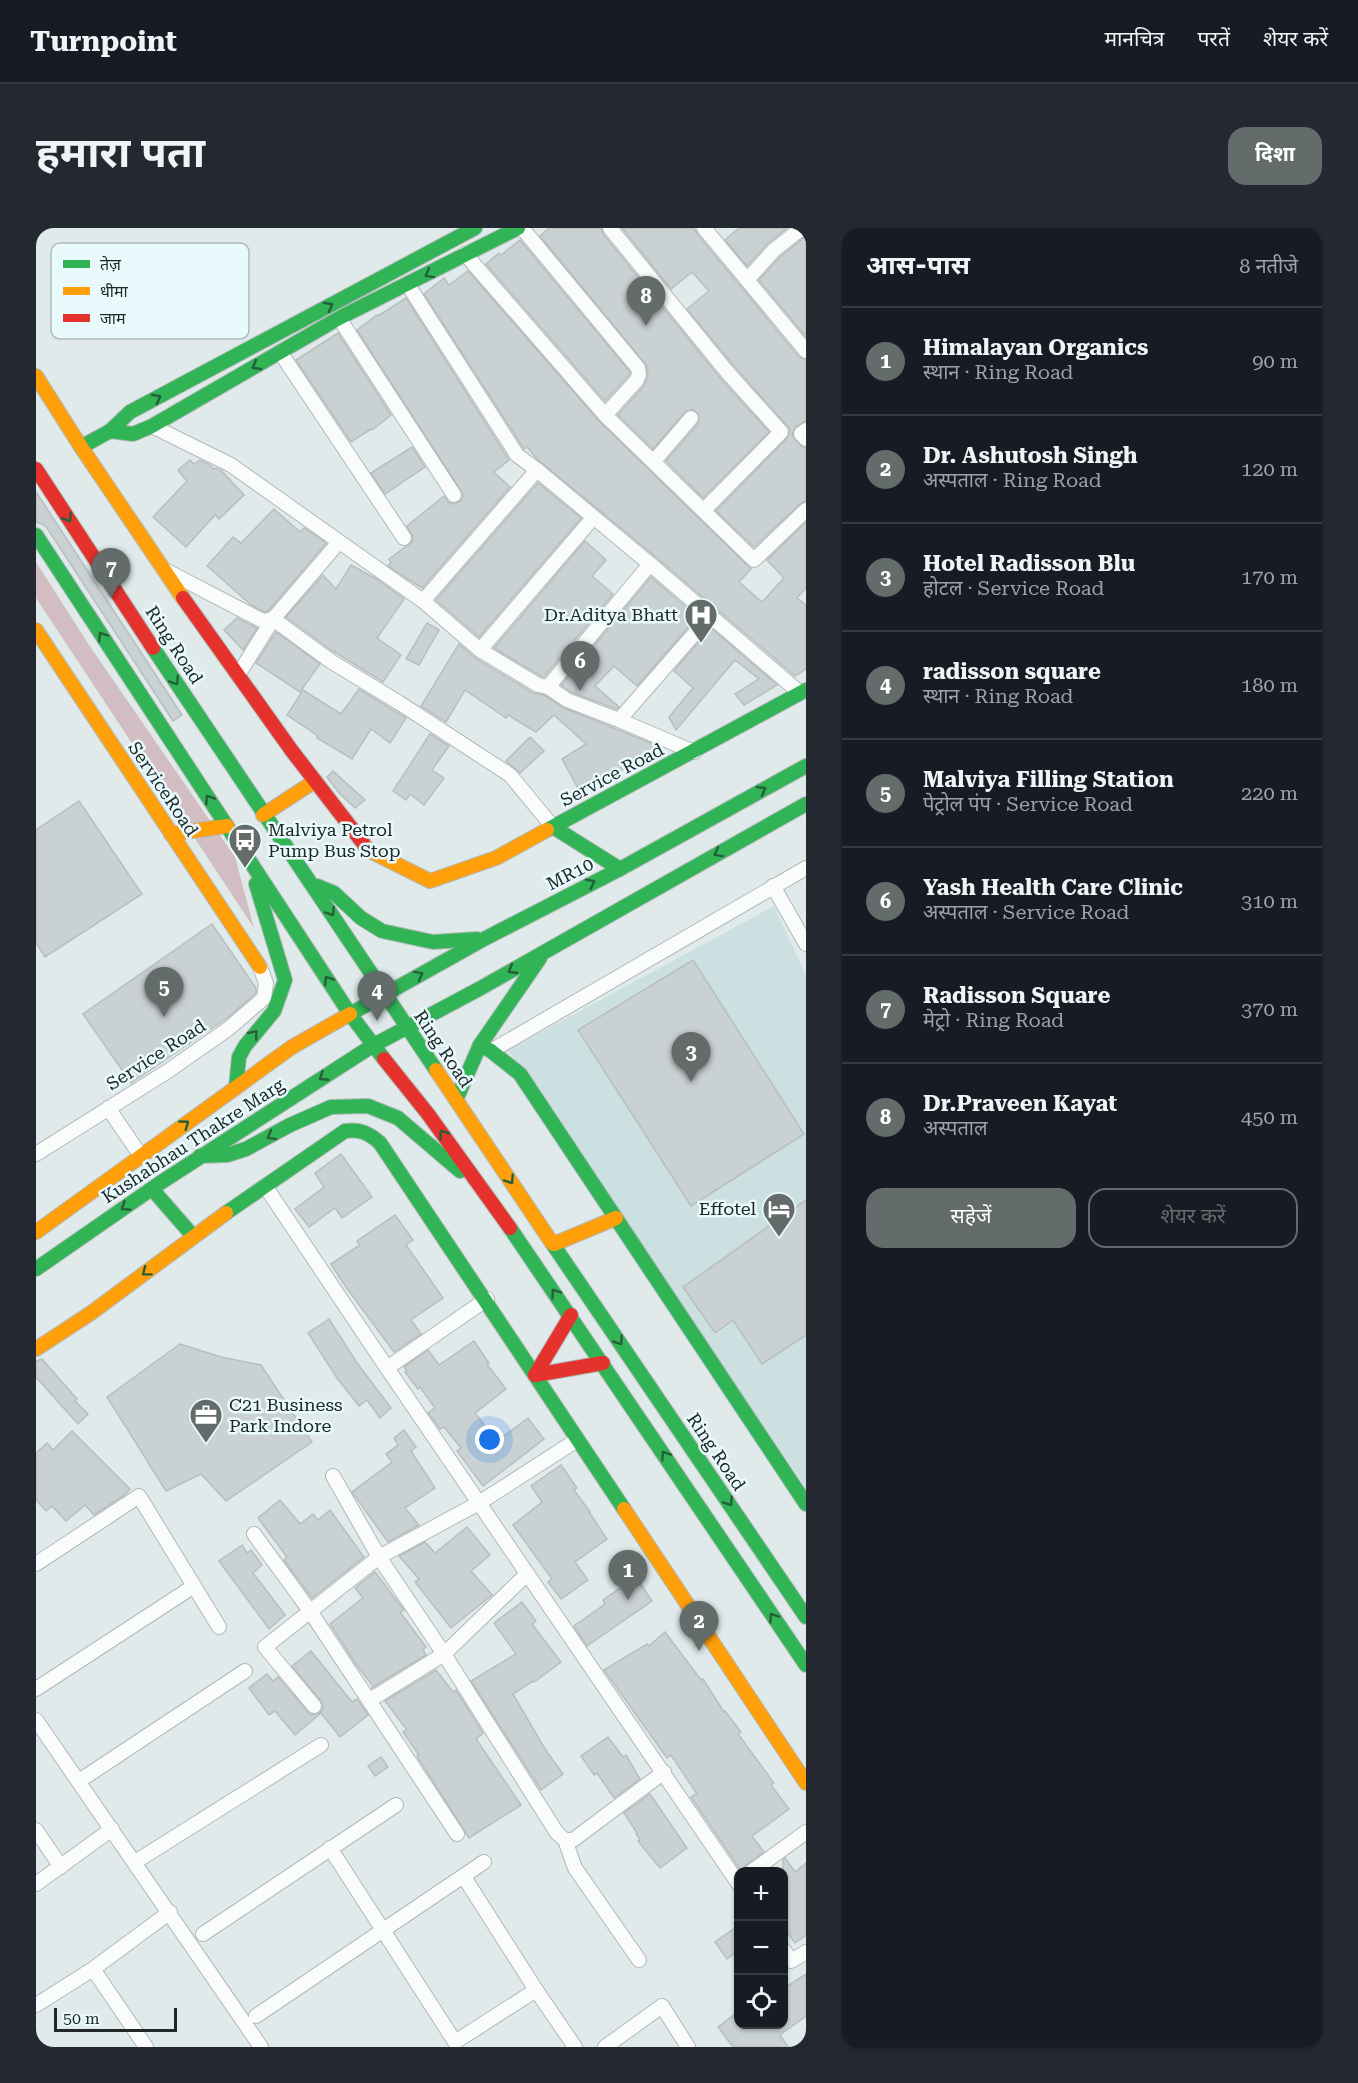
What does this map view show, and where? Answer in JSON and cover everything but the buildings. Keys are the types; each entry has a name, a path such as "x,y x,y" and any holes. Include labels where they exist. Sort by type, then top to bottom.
{"main road":[{"path":"81,447 110,431 130,412 475,228"},
{"path":"110,431 133,435 152,426 339,318 520,228"},
{"path":"36,376 161,568 315,781 263,815"},
{"name":"Ring Road","path":"36,469 263,815 313,885 406,1027 806,1617"},
{"path":"36,535 350,1014 372,1046 438,1126 571,1315 806,1665"},
{"name":"ServiceRoad","path":"36,630 260,967"},
{"name":"Service Road","path":"315,781 368,850 430,881 496,858 803,691"},
{"name":"MR10","path":"350,1014 484,939 620,869 806,766"},
{"path":"372,1046 479,989 806,804"},
{"path":"171,834 227,826"},
{"path":"553,827 620,869"},
{"path":"236,1087 239,1057 245,1046 274,1011 285,980 248,859"},
{"path":"313,885 334,894 361,918 382,931 433,942 484,939"},
{"path":"456,1100 506,1005 546,950"},
{"name":"Kushabhau Thakre Marg","path":"36,1232 292,1047 350,1014"},
{"name":"Kushabhau Thakre Marg","path":"36,1269 200,1156 372,1046"},
{"path":"485,1048 520,1074 806,1503"},
{"path":"200,1156 227,1155 246,1149 290,1125 331,1107 369,1106 398,1118 483,1191"},
{"path":"36,1348 46,1344 92,1313 193,1236 345,1131 362,1130 370,1134 380,1143 487,1299 577,1440 806,1783"},
{"path":"152,1189 193,1236"},
{"path":"554,1244 616,1218"},
{"path":"535,1375 571,1315"},
{"path":"535,1375 603,1363"}],"street":[{"path":"520,228 638,368 637,380 605,415"},
{"path":"610,228 728,373 781,432 704,510"},
{"path":"704,228 806,351"},
{"path":"747,280 774,250 802,228"},
{"path":"465,254 605,415 754,560 806,510"},
{"path":"408,285 517,455 650,564 709,617 803,691"},
{"path":"339,318 454,495"},
{"path":"280,352 404,538"},
{"path":"654,461 691,418"},
{"path":"152,426 231,465 423,602 480,650 538,685 548,687 567,700 694,752"},
{"path":"806,430 801,434 806,440"},
{"path":"423,602 537,470"},
{"path":"480,650 593,518"},
{"path":"238,675 273,619 339,542"},
{"path":"548,687 650,564"},
{"path":"161,568 263,621 273,619 332,662 510,775 553,827"},
{"path":"620,720 709,617"},
{"path":"485,1048 806,868"},
{"path":"773,886 806,944"},
{"name":"Service Road","path":"36,1154 228,1029 264,998 266,983 260,967"},
{"path":"108,1108 141,1156"},
{"path":"265,1186 734,1876"},
{"path":"387,1368 487,1299"},
{"path":"314,1706 265,1647 380,1557 479,1503 577,1440"},
{"path":"333,1476 380,1557 557,1833 565,1840 575,1868 639,1960"},
{"path":"36,1564 139,1496 219,1627"},
{"path":"254,1534 310,1611 457,1834"},
{"path":"370,1700 444,1654 527,1574"},
{"path":"36,1689 194,1586"},
{"path":"79,1781 245,1671"},
{"path":"36,1720 261,2047"},
{"path":"135,1862 321,1745"},
{"path":"565,1840 573,1840 664,1772"},
{"path":"203,1934 396,1805"},
{"path":"36,1884 112,1829"},
{"path":"36,1830 61,1867"},
{"path":"758,1867 806,1832"},
{"path":"330,1848 384,1931 452,2045 536,1990"},
{"path":"256,2016 484,1862"},
{"path":"464,1876 575,2047"},
{"path":"36,2005 93,1969 170,1912"},
{"path":"788,1959 806,1952"},
{"path":"93,1969 145,2047"},
{"path":"605,2047 662,2006 688,2047"}],"shaded area":[{"path":"36,562 89,645 235,857 254,928 36,598"},
{"path":"774,906 806,975 806,1488 508,1050"}],"traffic: fast":[{"path":"81,447 110,431 130,412 475,228"},
{"path":"110,431 133,434 152,426 339,318 518,228"},
{"path":"36,535 350,1014 384,1059"},
{"path":"153,648 436,1070"},
{"path":"547,830 806,690"},
{"path":"350,1014 484,939 620,869 806,766"},
{"path":"372,1046 479,989 806,804"},
{"path":"553,827 620,869"},
{"path":"236,1087 239,1057 245,1046 274,1011 285,980 256,884"},
{"path":"317,886 334,893 361,918 382,931 433,942 477,939"},
{"path":"456,1100 480,1045 540,958"},
{"path":"480,1045 520,1074 806,1504"},
{"path":"36,1269 160,1183 372,1046"},
{"path":"200,1156 227,1155 246,1149 290,1125 331,1107 368,1106 398,1118 460,1171"},
{"path":"226,1213 345,1131 360,1131 368,1134 380,1143 624,1509"},
{"path":"152,1189 193,1236"},
{"path":"510,1228 806,1665"},
{"path":"552,1243 806,1617"}],"traffic: slow":[{"path":"36,376 183,598"},
{"path":"36,630 260,967"},
{"path":"263,815 315,781"},
{"path":"171,834 227,826"},
{"path":"363,843 368,850 430,881 496,858 547,830"},
{"path":"36,1232 292,1047 350,1014"},
{"path":"436,1070 552,1243"},
{"path":"36,1349 91,1313 226,1213"},
{"path":"554,1244 616,1218"},
{"path":"624,1509 806,1783"}],"traffic: jam":[{"path":"36,469 153,648"},
{"path":"183,598 292,751 363,843"},
{"path":"384,1059 428,1114 510,1228"},
{"path":"535,1375 571,1315"},
{"path":"535,1375 603,1363"}],"place":[{"name":"Dr.Praveen Kayat","path":"646,326"},
{"name":"Radisson Square","path":"111,598"},
{"name":"Dr.Aditya Bhatt","path":"701,644"},
{"name":"Yash Health Care Clinic","path":"580,691"},
{"name":"Malviya Petrol Pump Bus Stop","path":"245,869"},
{"name":"Malviya Filling Station","path":"164,1017"},
{"name":"radisson square","path":"377,1021"},
{"name":"Hotel Radisson Blu","path":"691,1082"},
{"name":"Effotel","path":"779,1238"},
{"name":"C21 Business Park Indore","path":"206,1444"},
{"name":"Himalayan Organics","path":"628,1600"},
{"name":"Dr. Ashutosh Singh","path":"699,1651"}]}
